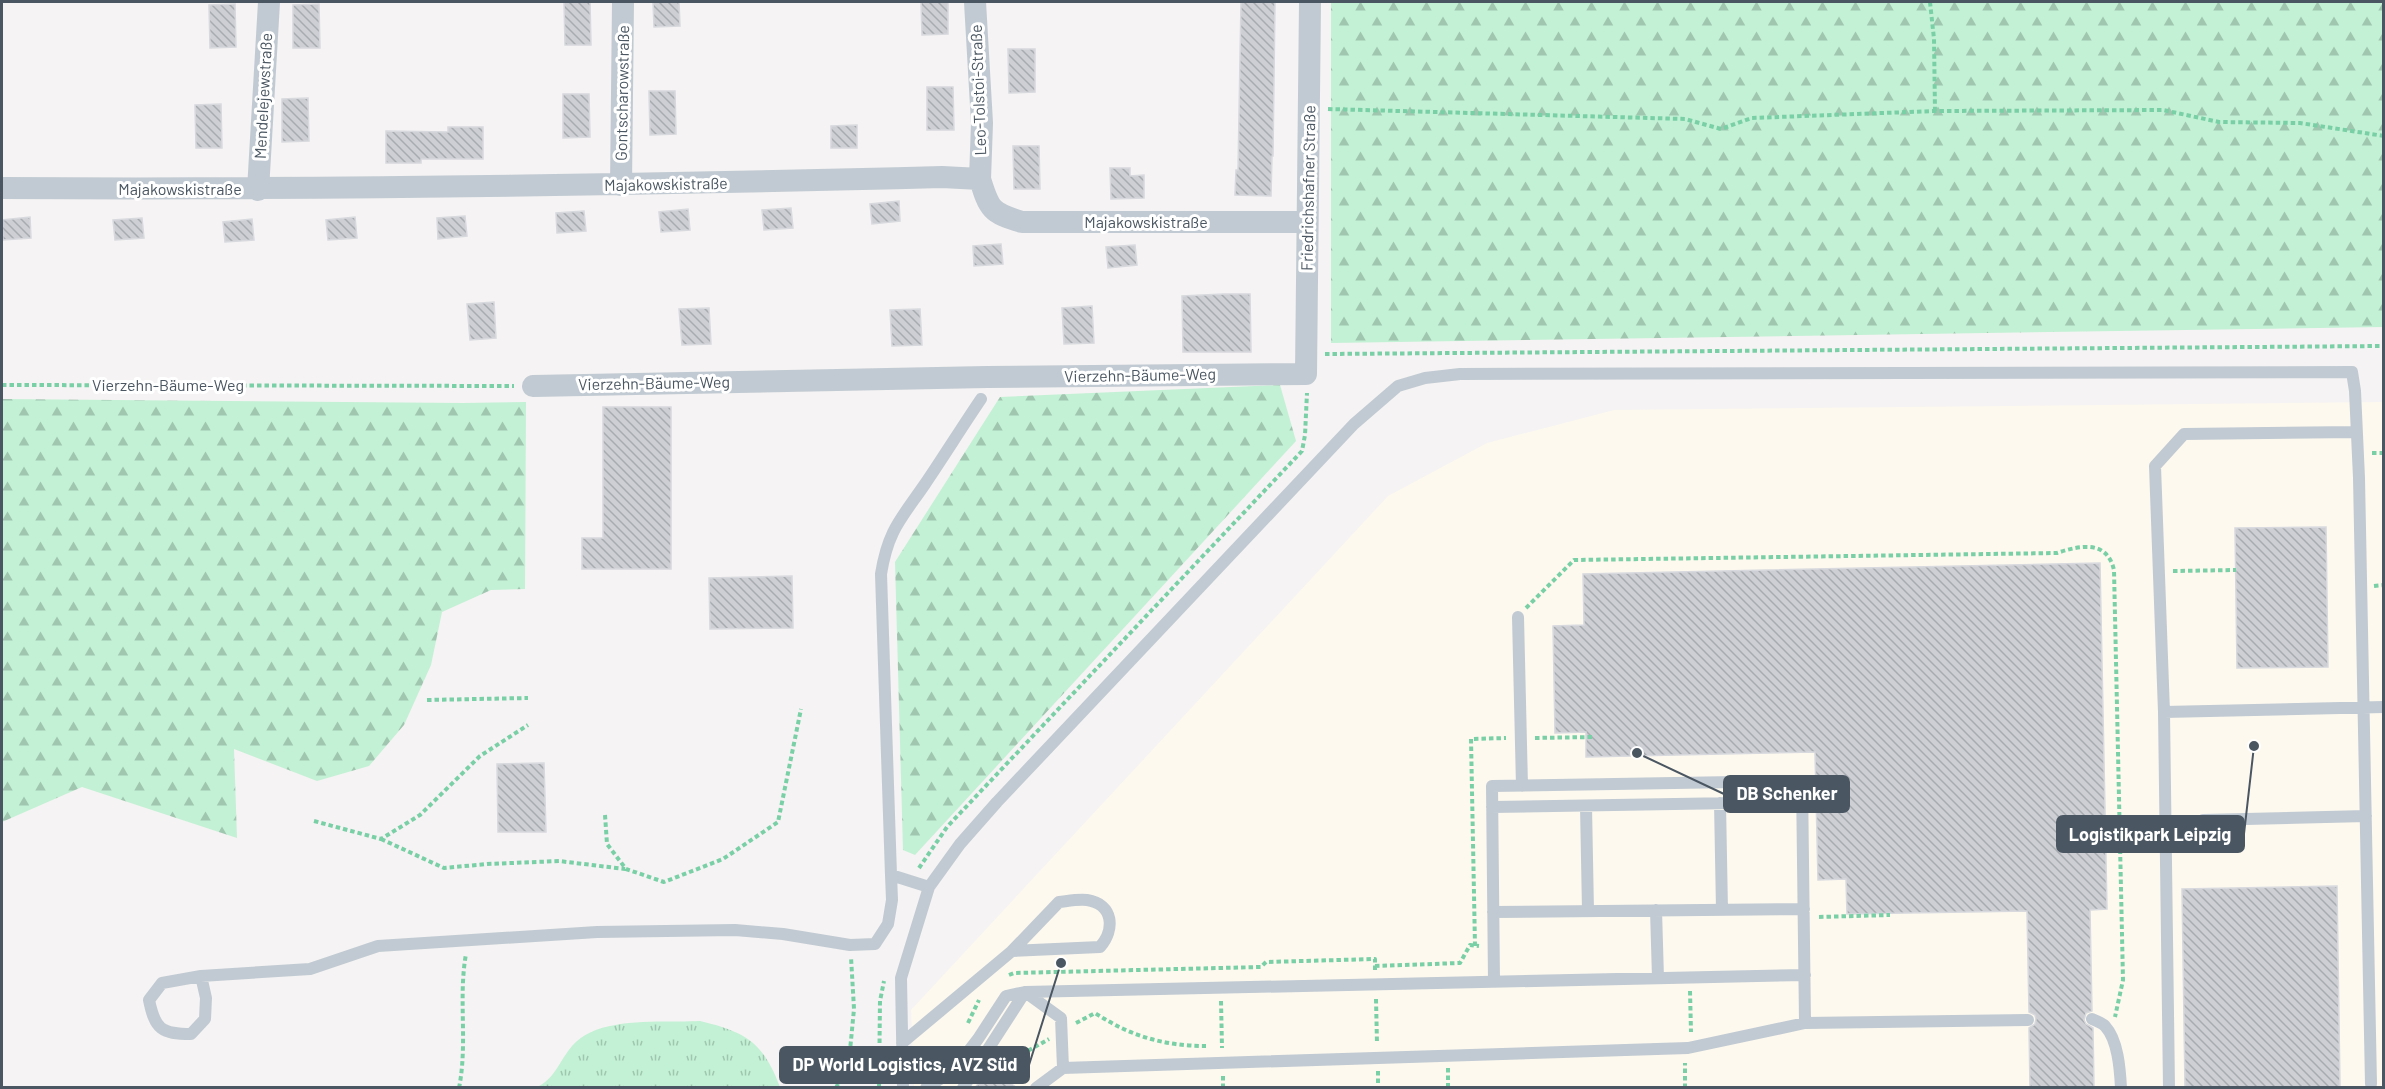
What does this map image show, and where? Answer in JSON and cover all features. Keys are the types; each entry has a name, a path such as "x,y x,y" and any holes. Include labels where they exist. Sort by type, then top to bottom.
{"street":[{"name":"Mendelejewstraße","path":"258,190 269,2"},
{"name":"Gontscharowstraße","path":"621,185 623,2"},
{"name":"Leo-Tolstoi-Straße","path":"975,2 982,123 980,179"},
{"name":"Friedrichshafner Straße","path":"1306,364 1310,2"},
{"name":"Majakowskistraße","path":"2,188 258,190 621,185 942,177 980,179 987,204 1002,216 1022,222 1307,222"},
{"name":"Vierzehn-Bäume-Weg","path":"533,386 976,377 1306,364"}],"lane":[{"path":"903,1088 901,978 929,887 960,844 1354,424 1398,386 1425,378 1460,374 2352,372 2355,391 2364,708 2371,1084"},
{"path":"201,976 206,998 205,1019 191,1034 171,1034 153,1020 149,999 162,983 201,976 310,969 378,946 597,932 735,930 783,934 850,945 875,944 888,924 892,900 880,574 885,548 898,520 925,485 981,399"},
{"path":"2169,1088 2164,712 2155,466 2184,434 2356,432"},
{"path":"1518,617 1522,786"},
{"path":"2164,712 2384,707"},
{"path":"1494,981 1492,786 1802,781 1806,1023"},
{"path":"1492,807 1803,802"},
{"path":"1720,803 1722,910"},
{"path":"1586,806 1588,911"},
{"path":"2203,820 2366,816"},
{"path":"891,875 929,887"},
{"path":"902,1043 1012,951 1059,902 1087,900 1097,903 1110,919 1111,930 1100,947 1012,951"},
{"path":"1656,910 1658,978"},
{"path":"1493,912 1722,910 1804,913"},
{"path":"926,1088 954,1070 978,1039 1006,996 1025,992 1805,975"},
{"path":"1025,992 1061,1018 1063,1068"},
{"path":"963,1088 1025,992"},
{"path":"2092,1019 2104,1025 2111,1036 2121,1088"},
{"path":"1036,1088 1063,1068 1688,1048 1806,1023 2028,1020"}],"path":[{"path":"1930,2 1934,39 1935,111"},
{"path":"1308,109 1685,119 1721,129 1752,118 1935,111 2163,110 2219,122 2300,123 2384,136"},
{"path":"1306,364 2384,346"},
{"name":"Vierzehn-Bäume-Weg","path":"2,385 533,386"},
{"path":"1518,617 1574,560 2057,553 2079,546 2101,549 2111,558 2114,570 2123,969 2123,980 2111,1036"},
{"path":"2159,571 2236,570"},
{"path":"427,700 528,698"},
{"path":"314,820 381,839 444,868 559,861 626,869 664,882 723,859 778,822 801,709"},
{"path":"381,839 420,815 480,756 528,725"},
{"path":"605,815 607,844 626,869"},
{"path":"1804,913 1890,915"},
{"path":"459,1088 464,1048 463,973 469,941"},
{"path":"836,1088 849,1061 854,1009 850,945"},
{"path":"1375,966 1460,963 1470,945 1494,946"},
{"path":"1220,968 1223,1088"},
{"path":"1685,1088 1684,1065 1691,1035 1690,977"},
{"path":"985,1056 1001,1066 1095,1013 1116,1026 1143,1038 1165,1044 1222,1046"}],"shaded area":[{"path":"2383,402 2383,1087 914,1087 911,1010 1388,496 1487,443 1614,410"}],"green space":[{"path":"1331,2 2383,2 2383,327 1331,343"},
{"path":"1280,385 1296,441 915,855 903,850 895,562 1000,397"},
{"path":"2,399 526,402 525,589 491,590 442,612 431,665 404,725 369,766 317,781 234,749 237,838 82,787 2,822"},
{"path":"700,1021 730,1030 751,1041 767,1059 780,1087 537,1087 548,1080 572,1046 583,1036 598,1029 632,1023"}],"building":[{"path":"564,2 590,2 591,45 565,45"},
{"path":"653,2 679,2 680,26 654,27"},
{"path":"921,2 948,2 948,34 922,35"},
{"path":"1241,2 1275,2 1271,196 1235,195 1236,170 1238,170"},
{"path":"235,4 236,47 210,48 209,5"},
{"path":"319,4 320,48 293,48 293,5"},
{"path":"1008,49 1035,49 1035,92 1009,93"},
{"path":"927,87 953,87 954,130 927,130"},
{"path":"649,91 675,91 676,134 650,135"},
{"path":"563,94 589,94 590,137 563,138"},
{"path":"308,98 309,141 282,142 282,99"},
{"path":"221,104 222,148 196,148 195,105"},
{"path":"857,125 857,148 831,148 831,126"},
{"path":"448,127 483,127 483,159 421,159 421,163 386,163 386,131 448,132"},
{"path":"1013,146 1039,146 1040,189 1014,189"},
{"path":"1110,168 1130,168 1130,176 1144,175 1144,198 1111,199"},
{"path":"899,201 900,221 872,224 870,204"},
{"path":"791,208 793,228 764,230 762,210"},
{"path":"688,209 690,230 661,232 659,212"},
{"path":"584,211 586,231 557,233 556,213"},
{"path":"465,216 467,236 438,239 437,218"},
{"path":"30,217 31,238 3,240 2,220"},
{"path":"355,217 357,238 328,240 326,220"},
{"path":"142,218 144,238 115,240 113,220"},
{"path":"252,219 254,240 225,242 223,222"},
{"path":"1001,244 1003,264 974,266 973,246"},
{"path":"1135,245 1137,265 1108,268 1106,247"},
{"path":"1250,294 1251,352 1183,352 1182,296"},
{"path":"494,302 496,338 470,340 467,304"},
{"path":"1092,306 1094,343 1064,344 1062,308"},
{"path":"709,308 711,344 682,345 679,309"},
{"path":"920,309 922,345 892,346 890,310"},
{"path":"603,407 671,407 671,569 582,569 582,538 603,538"},
{"path":"2326,527 2328,667 2237,668 2235,528"},
{"path":"2100,563 2107,909 2090,910 2092,1011 2086,1013 2084,1020 2093,1028 2094,1088 2030,1088 2029,1028 2035,1024 2036,1019 2035,1015 2029,1012 2027,911 1847,914 1846,879 1818,880 1815,752 1586,757 1586,732 1555,733 1553,626 1584,625 1583,574"},
{"path":"792,576 793,628 710,629 709,578"},
{"path":"544,763 546,832 498,832 497,764"},
{"path":"2337,886 2340,1088 2185,1088 2182,889"},
{"path":"989,1068 1017,1088 975,1088"}],"place":[{"name":"Logistikpark Leipzig","path":"2254,746"},
{"name":"DB Schenker","path":"1637,753"},
{"name":"DP World Logistics, AVZ Süd","path":"1061,963"}]}
